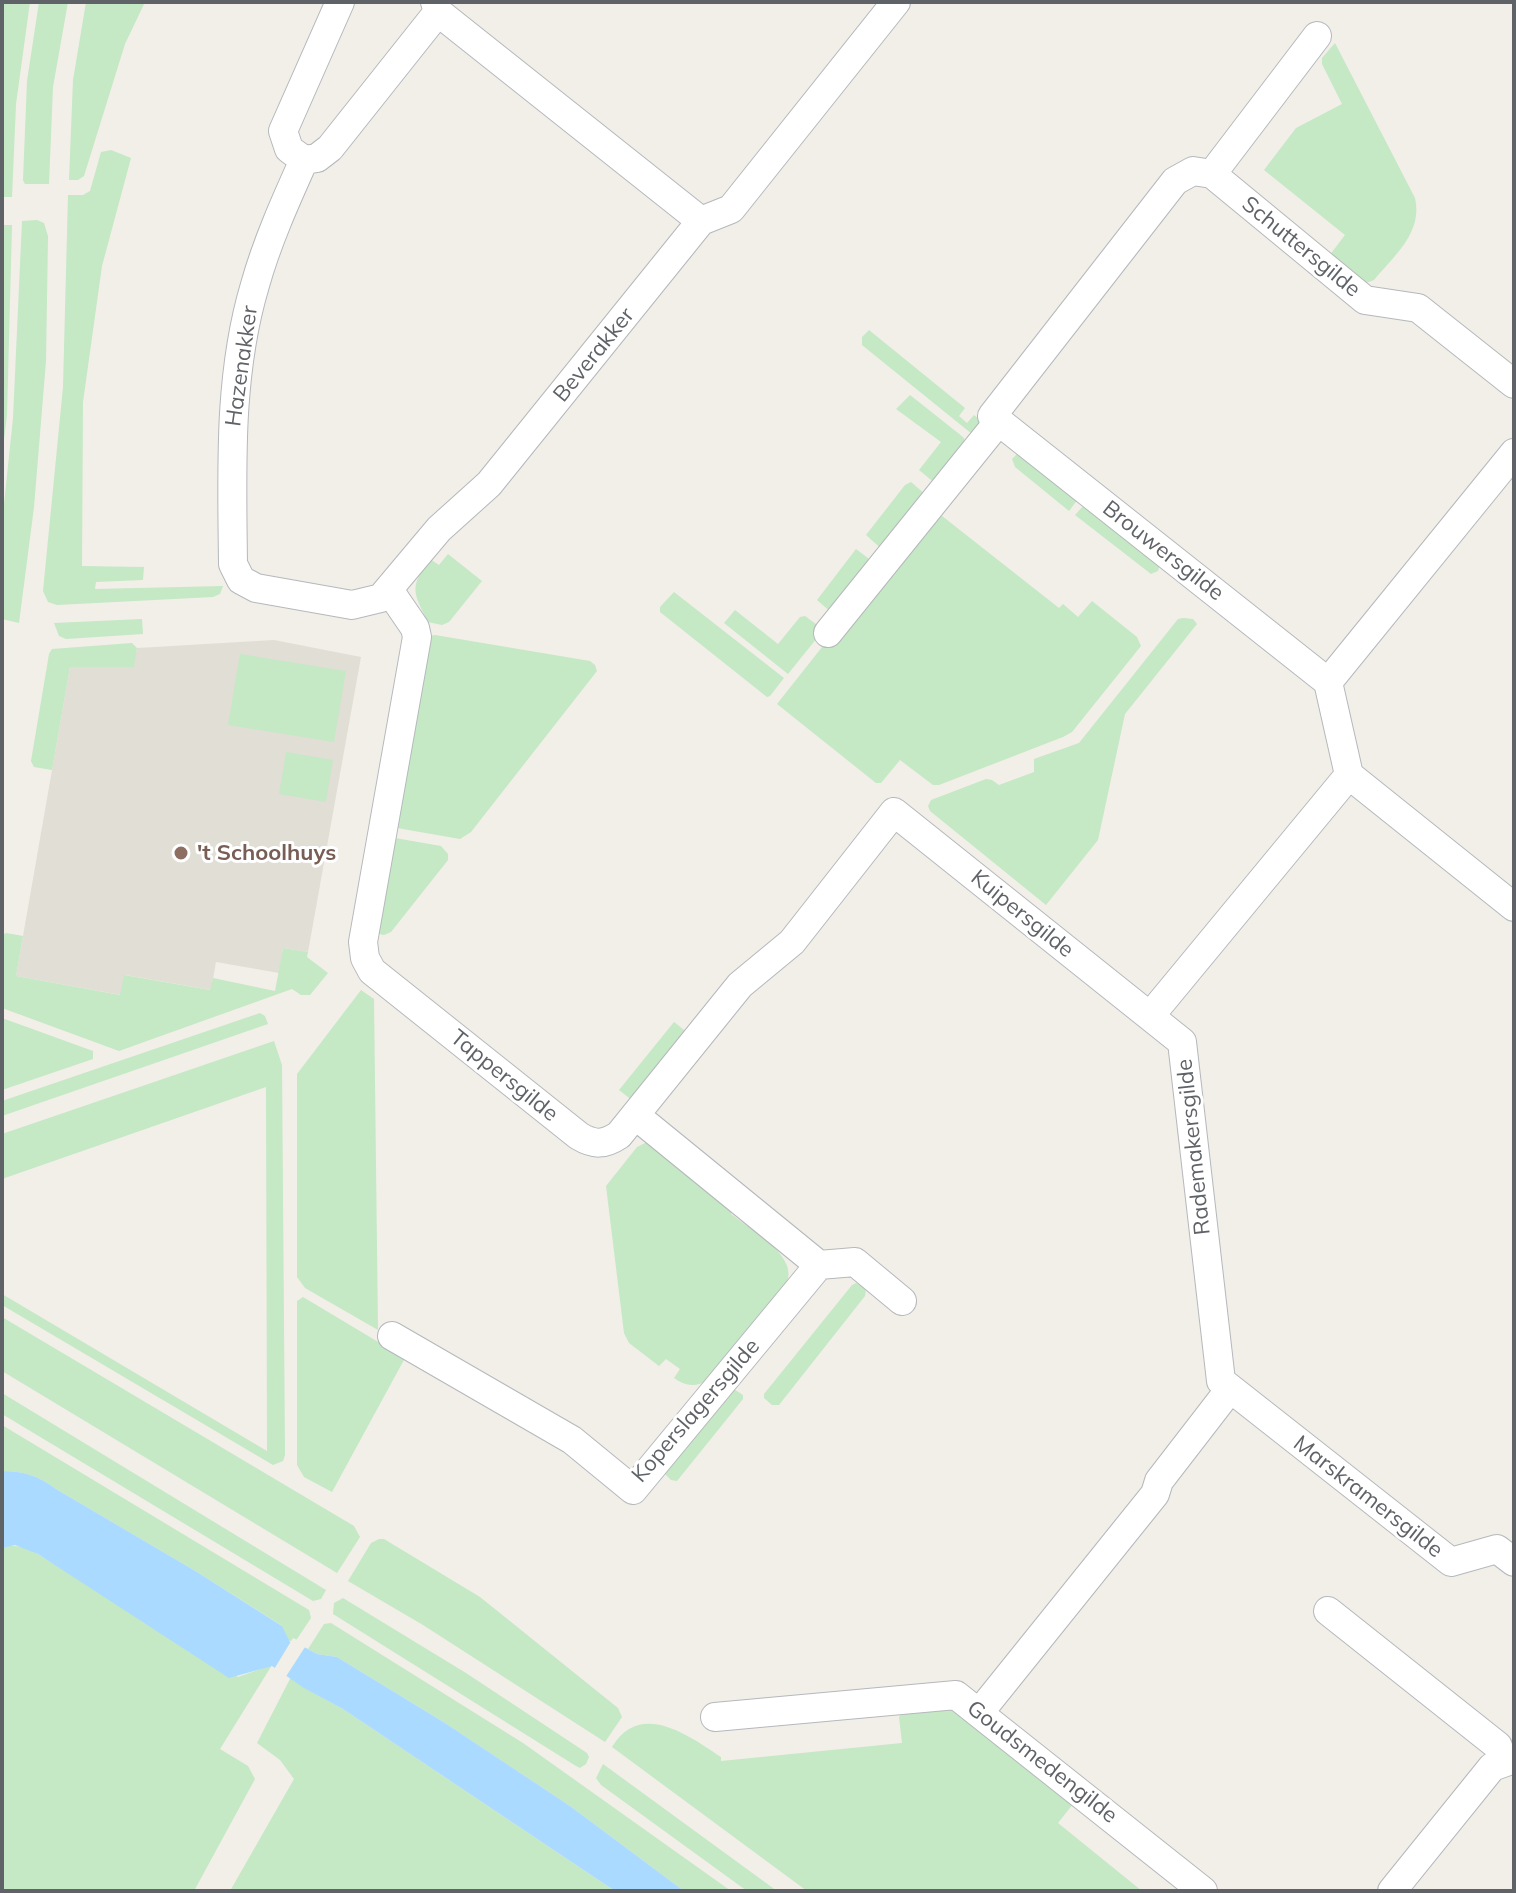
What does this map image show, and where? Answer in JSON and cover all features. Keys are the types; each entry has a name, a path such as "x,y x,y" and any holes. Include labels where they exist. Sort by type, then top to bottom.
{"street":[{"path":"340,2 283,131 289,149 304,160 317,158 330,148 436,7 701,221"},
{"name":"Beverakker","path":"241,580 256,588 352,605 371,602 389,590 439,529 489,484 701,221 731,209 896,2"},
{"path":"828,633 996,419 1175,181 1193,171 1212,174 1317,36"},
{"name":"Hazenakker","path":"241,580 233,564 233,414 238,373 255,284 284,204 304,160"},
{"name":"Schuttersgilde","path":"1212,174 1365,300 1418,308 1514,384"},
{"name":"Brouwersgilde","path":"996,419 1328,682"},
{"path":"1514,453 1328,682 1349,775 1514,907"},
{"name":"Tappersgilde","path":"389,590 411,620 417,637 363,942 367,965 590,1142 600,1144 611,1141 635,1115 740,985 792,942 894,812"},
{"path":"1150,1016 1349,775"},
{"name":"Kuipersgilde","path":"894,812 1150,1016"},
{"name":"Rademakersgilde","path":"1150,1016 1182,1042 1221,1381 1230,1389"},
{"path":"635,1115 819,1265 855,1262 902,1301"},
{"name":"Koperslagersgilde","path":"392,1336 572,1440 633,1490 819,1265"},
{"path":"979,1713 1155,1494 1159,1481 1230,1389"},
{"name":"Marskramersgilde","path":"1230,1389 1451,1562 1497,1549 1514,1562"},
{"path":"1328,1611 1498,1746 1508,1761 1492,1767 1392,1891"},
{"name":"Goudsmedengilde","path":"715,1717 956,1695 1203,1891"}],"shaded area":[{"name":"'t Schoolhuys","path":"274,640 361,657 308,952 283,948 279,973 216,962 211,990 125,975 121,995 16,976 70,667 133,667 137,648"}],"green space":[{"path":"2,2 30,2 16,104 12,197 2,197"},
{"path":"39,2 68,2 53,87 49,184 25,184 27,81"},
{"path":"86,2 145,2 125,44 84,176 69,180 73,80"},
{"path":"1335,43 1415,198 1415,222 1411,232 1374,280 1366,283 1329,256 1345,235 1264,170 1296,128 1342,104 1322,64 1322,58"},
{"path":"111,150 131,158 102,266 83,402 82,566 144,567 143,580 96,582 95,589 223,586 220,594 213,597 57,605 48,602 43,591 63,387 68,195 83,195 90,191 101,152"},
{"path":"22,221 44,223 48,236 46,361 34,507 19,623 2,619 2,523 13,418"},
{"path":"2,225 12,225 7,415 2,456"},
{"path":"869,330 965,408 959,416 967,423 974,415 987,425 972,434 862,345 862,337"},
{"path":"910,395 963,437 967,444 936,484 919,470 941,442 896,409"},
{"path":"1018,453 1078,499 1069,511 1015,467 1012,459"},
{"path":"911,482 926,495 885,552 866,535 905,485"},
{"path":"1085,504 1160,564 1158,571 1151,574 1075,515"},
{"path":"937,512 1059,608 1063,604 1078,617 1092,601 1137,637 1141,646 1072,732 1063,737 939,785 933,785 900,760 881,783 876,783 777,704"},
{"path":"856,549 873,562 833,614 817,600"},
{"path":"448,554 482,581 449,622 442,625 428,622 419,603 416,583 430,559 439,565"},
{"path":"674,592 784,678 770,696 767,697 660,612 660,607"},
{"path":"735,610 778,644 800,617 805,616 820,627 821,633 788,674 724,623"},
{"path":"142,619 143,634 66,639 59,636 54,623"},
{"path":"1178,619 1193,619 1197,624 1125,714 1098,840 1046,905 930,811 928,806 931,800 986,779 999,785 1034,772 1034,759 1079,743"},
{"path":"429,636 590,661 597,671 471,832 460,839 397,828"},
{"path":"132,643 137,648 134,667 70,667 52,770 34,767 31,761 52,649"},
{"path":"240,654 346,671 334,742 228,725"},
{"path":"286,752 333,760 326,802 279,794"},
{"path":"395,838 441,846 448,854 448,860 391,932 384,935 375,933"},
{"path":"2,935 23,936 16,976 120,995 124,975 210,990 213,978 275,991 283,948 308,952 307,957 328,973 310,995 301,995 292,989 119,1051 2,1008"},
{"path":"361,990 374,999 378,1330 305,1288 297,1277 297,1074"},
{"path":"260,1013 268,1024 2,1116 2,1101"},
{"path":"2,1018 93,1051 93,1059 2,1090"},
{"path":"674,1022 688,1033 633,1101 619,1090"},
{"path":"274,1041 282,1065 285,1455 283,1461 273,1465 2,1305 2,1294 267,1451 266,1087 2,1179 2,1134"},
{"path":"647,1142 733,1208 731,1214 779,1253 789,1273 787,1283 709,1380 695,1385 674,1378 680,1369 666,1359 659,1366 629,1343 624,1333 606,1186 637,1147"},
{"path":"856,1283 866,1289 865,1296 779,1405 772,1405 764,1394"},
{"path":"303,1297 405,1358 332,1492 304,1477 297,1465 297,1301"},
{"path":"2,1317 354,1526 360,1537 337,1573 2,1371"},
{"path":"732,1388 743,1395 743,1399 677,1481 671,1480 664,1473"},
{"path":"2,1393 326,1590 321,1599 313,1601 2,1414"},
{"path":"2,1425 309,1610 311,1618 295,1642 287,1640 281,1625 43,1481 24,1473 2,1471"},
{"path":"384,1539 480,1597 618,1708 622,1717 605,1742 423,1625 348,1581 371,1543"},
{"path":"7,1545 23,1547 38,1554 238,1677 272,1665 220,1749 248,1766 255,1779 194,1891 2,1891 2,1548"},
{"path":"343,1598 466,1673 587,1753 586,1764 580,1768 576,1766 333,1614 334,1603"},
{"path":"331,1623 523,1743 731,1891 684,1891 570,1806 445,1723 337,1657 317,1654 308,1649 324,1624"},
{"path":"291,1677 615,1891 230,1891 294,1779 280,1760 257,1743"},
{"path":"949,1704 1077,1799 1058,1823 1142,1891 807,1891 612,1747 623,1733 636,1726 650,1724 679,1732 721,1757 721,1761 902,1743 899,1717 902,1712"},
{"path":"603,1764 777,1891 747,1891 601,1785 596,1778"}],"water":[{"path":"2,1471 24,1473 43,1481 282,1626 290,1642 317,1654 337,1657 445,1723 570,1806 684,1891 615,1891 343,1709 272,1666 229,1678 38,1554 15,1545 2,1548"}],"pier":[{"path":"293,1638 307,1644 285,1678 273,1671"}],"place":[{"name":"'t Schoolhuys","path":"181,853"}]}
